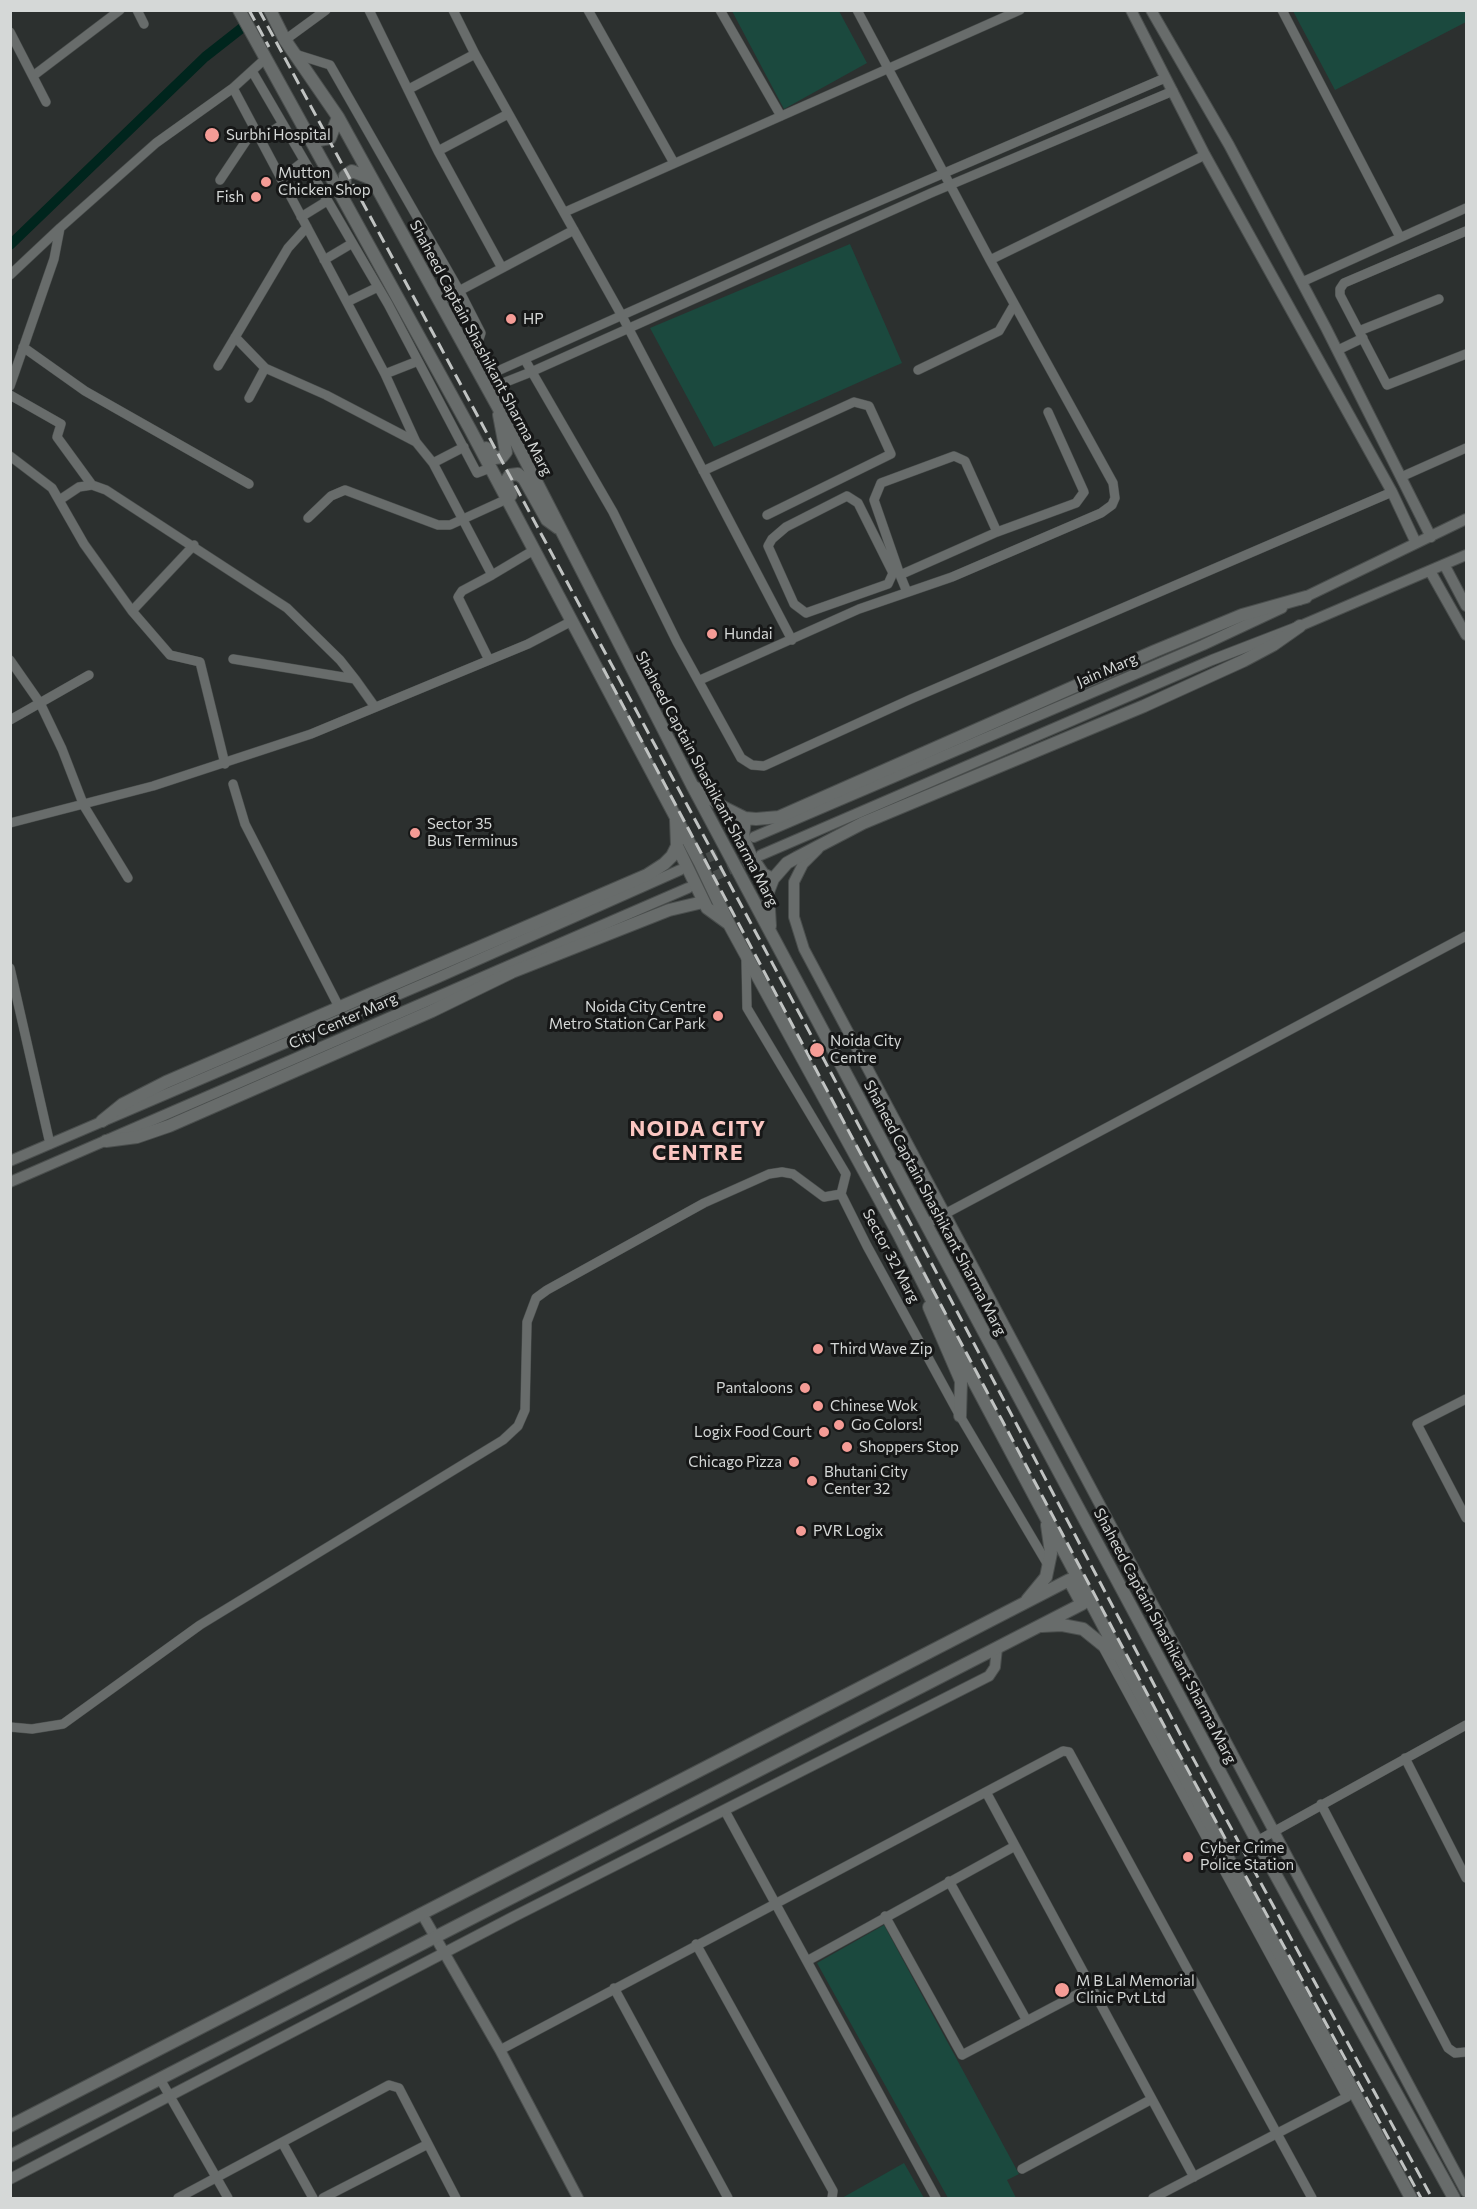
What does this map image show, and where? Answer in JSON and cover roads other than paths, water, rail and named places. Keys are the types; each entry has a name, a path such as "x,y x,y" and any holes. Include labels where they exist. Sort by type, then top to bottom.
{"main road":[{"name":"Shaheed Captain Shashikant Sharma Marg","path":"270,10 295,54 338,117 485,383 693,787 926,1224 1257,1841 1454,2199"},
{"path":"241,13 470,429 677,818 729,924 899,1235 1122,1661 1411,2199"},
{"path":"309,136 318,140 330,138 336,128 338,117"},
{"path":"345,201 345,176 352,171 372,179"},
{"path":"470,429 483,442 491,457 502,457 507,448 501,434 499,409"},
{"path":"532,546 507,485 510,475 521,476 547,520 561,530"},
{"path":"693,787 723,807 745,818 767,819 779,816 1155,651 1253,612 1306,597"},
{"path":"771,933 768,892 773,879 787,863 863,823 1144,706 1244,661 1273,645 1300,626"},
{"path":"677,818 677,846 703,902 716,917 729,924"},
{"path":"745,818 743,838 751,856 763,874 773,879"},
{"path":"102,1121 123,1104 166,1082 647,875 664,864 677,846"},
{"path":"106,1140 137,1137 169,1126 432,1011 513,972 669,910 703,902"},
{"path":"929,1296 933,1323 961,1381 960,1416"},
{"path":"1025,1603 1046,1577 1051,1553 1042,1510"},
{"path":"10,2126 1069,1580 1082,1604 10,2156"},
{"path":"1038,1626 1062,1625 1083,1629 1122,1661"}],"street":[{"path":"33,76 120,10"},
{"path":"137,10 144,24"},
{"path":"283,35 326,10"},
{"path":"369,10 438,151 502,268"},
{"path":"453,10 508,114 622,316 792,640"},
{"path":"588,10 674,163"},
{"path":"720,10 781,117"},
{"path":"700,680 859,609 952,577 1101,513 1112,505 1115,498 1113,483 1014,305 857,10"},
{"path":"989,10 995,21"},
{"path":"565,212 1020,10"},
{"path":"1131,10 1205,155 1392,492 1416,543"},
{"path":"1151,10 1229,145 1302,282 1431,537"},
{"path":"1282,10 1400,237"},
{"path":"10,32 46,102"},
{"path":"295,54 330,65 460,291 481,333 472,360"},
{"path":"409,89 475,54"},
{"path":"10,275 156,143 233,88 266,58"},
{"path":"252,70 378,287 477,473 490,468"},
{"path":"485,383 531,372 950,185 1169,84 1186,73"},
{"path":"485,383 525,360 944,173 1148,88 1169,84"},
{"path":"233,88 385,374 417,442 433,463 492,575"},
{"path":"438,151 508,114"},
{"path":"260,140 283,124"},
{"path":"220,180 254,129"},
{"path":"990,260 1205,155"},
{"path":"281,179 304,161"},
{"path":"301,217 327,201"},
{"path":"1302,282 1467,208"},
{"path":"218,366 288,248 307,227"},
{"path":"10,386 54,259 60,228"},
{"path":"440,301 574,230"},
{"path":"1467,231 1344,283 1340,295 1388,385 1467,354"},
{"path":"324,260 351,244"},
{"path":"347,302 378,287"},
{"path":"1338,350 1361,335 1439,299"},
{"path":"918,370 999,331 1014,305"},
{"path":"236,337 265,368 326,395 417,442"},
{"path":"23,347 85,391 249,484"},
{"path":"525,360 613,512 677,642 741,758 752,765 764,766 911,699 1392,492"},
{"path":"385,374 418,361"},
{"path":"249,398 265,368"},
{"path":"10,395 61,424 57,437 92,485"},
{"path":"703,471 854,402 869,406 891,454 766,515"},
{"path":"900,575 997,532 1076,503 1084,492 1047,412"},
{"path":"433,463 464,447"},
{"path":"1401,477 1467,448"},
{"path":"10,456 52,488 61,499 84,544 132,611 170,655 200,662 225,764"},
{"path":"907,592 874,500 881,483 954,456 965,461 997,532"},
{"path":"61,499 79,487 92,485 106,490 194,545 287,608 340,660 375,707"},
{"path":"308,518 331,496 345,490 438,525 450,525 507,499"},
{"path":"847,496 853,499 858,503 892,573 888,584 806,613 794,604 768,546 772,538 786,527 847,496"},
{"path":"780,509 786,527"},
{"name":"Jain Marg","path":"754,837 1203,645 1467,519"},
{"path":"132,611 194,545"},
{"path":"489,660 458,597 462,591 492,575 532,546"},
{"path":"761,855 1212,660 1463,559"},
{"path":"1445,566 1467,606"},
{"path":"1430,571 1467,635"},
{"path":"10,823 84,806 225,764 311,734 489,660 572,621"},
{"path":"232,659 355,679"},
{"path":"10,660 40,703 62,749 84,806 128,878"},
{"path":"10,720 88,675"},
{"path":"233,784 245,824 339,1007"},
{"path":"822,844 803,864 794,882 794,917 798,934 947,1212 1076,1462 1467,2192"},
{"name":"City Center Marg","path":"10,1161 680,870"},
{"name":"City Center Marg","path":"10,1182 688,888"},
{"path":"926,1224 1467,936"},
{"name":"Sector 32 Marg","path":"746,953 747,1008 846,1174 842,1194 960,1416 1048,1565"},
{"path":"10,968 50,1144"},
{"path":"10,1727 32,1729 63,1724 200,1625 502,1440 518,1426 525,1410 527,1322 536,1298 547,1290 704,1203 769,1174 782,1172 794,1174 824,1197 842,1194"},
{"path":"1467,1399 1417,1424 1467,1518"},
{"path":"1099,1640 1347,2097 1153,2199"},
{"path":"10,2179 445,1953 989,1676 995,1667 997,1648"},
{"path":"1257,1841 1467,1725"},
{"path":"500,2050 1063,1751 1073,1755 1312,2199"},
{"path":"1405,1758 1467,1878"},
{"path":"986,1792 1194,2177"},
{"path":"1321,1804 1448,2048 1455,2054 1467,2052"},
{"path":"725,1811 936,2199"},
{"path":"807,1960 1015,1846"},
{"path":"949,1881 1027,2021"},
{"path":"422,1914 500,2050 578,2199"},
{"path":"885,1916 962,2055 1091,1987"},
{"path":"696,1944 833,2191 832,2199"},
{"path":"614,1988 728,2199"},
{"path":"160,2079 228,2199"},
{"path":"178,2199 389,2085 399,2088 453,2197"},
{"path":"1022,2169 1152,2099"},
{"path":"283,2144 313,2199"},
{"path":"323,2199 428,2144"}],"waterway":[{"path":"10,245 205,57 247,24"}],"tunnel":[{"path":"680,870 751,839"},
{"path":"701,882 758,857"}],"railway":[{"path":"249,10 269,47"},
{"path":"259,10 811,1035 1187,1747 1432,2198"},
{"path":"603,668 1177,1750 1421,2198"}],"place":[{"name":"Surbhi Hospital","path":"212,135"},
{"name":"Mutton Chicken Shop","path":"266,182"},
{"name":"Fish","path":"256,197"},
{"name":"HP","path":"511,319"},
{"name":"Hundai","path":"712,634"},
{"name":"Sector 35 Bus Terminus","path":"415,833"},
{"name":"Noida City Centre Metro Station Car Park","path":"718,1016"},
{"name":"Noida City Centre","path":"817,1050"},
{"name":"Third Wave Zip","path":"818,1349"},
{"name":"Pantaloons","path":"805,1388"},
{"name":"Chinese Wok","path":"818,1406"},
{"name":"Go Colors!","path":"839,1425"},
{"name":"Logix Food Court","path":"824,1432"},
{"name":"Shoppers Stop","path":"847,1447"},
{"name":"Chicago Pizza","path":"794,1462"},
{"name":"Bhutani City Center 32","path":"812,1481"},
{"name":"PVR Logix","path":"801,1531"},
{"name":"Cyber Crime Police Station","path":"1188,1857"},
{"name":"M B Lal Memorial Clinic Pvt Ltd","path":"1062,1990"}],"district":[{"name":"NOIDA CITY CENTRE","path":"698,1141"}]}
